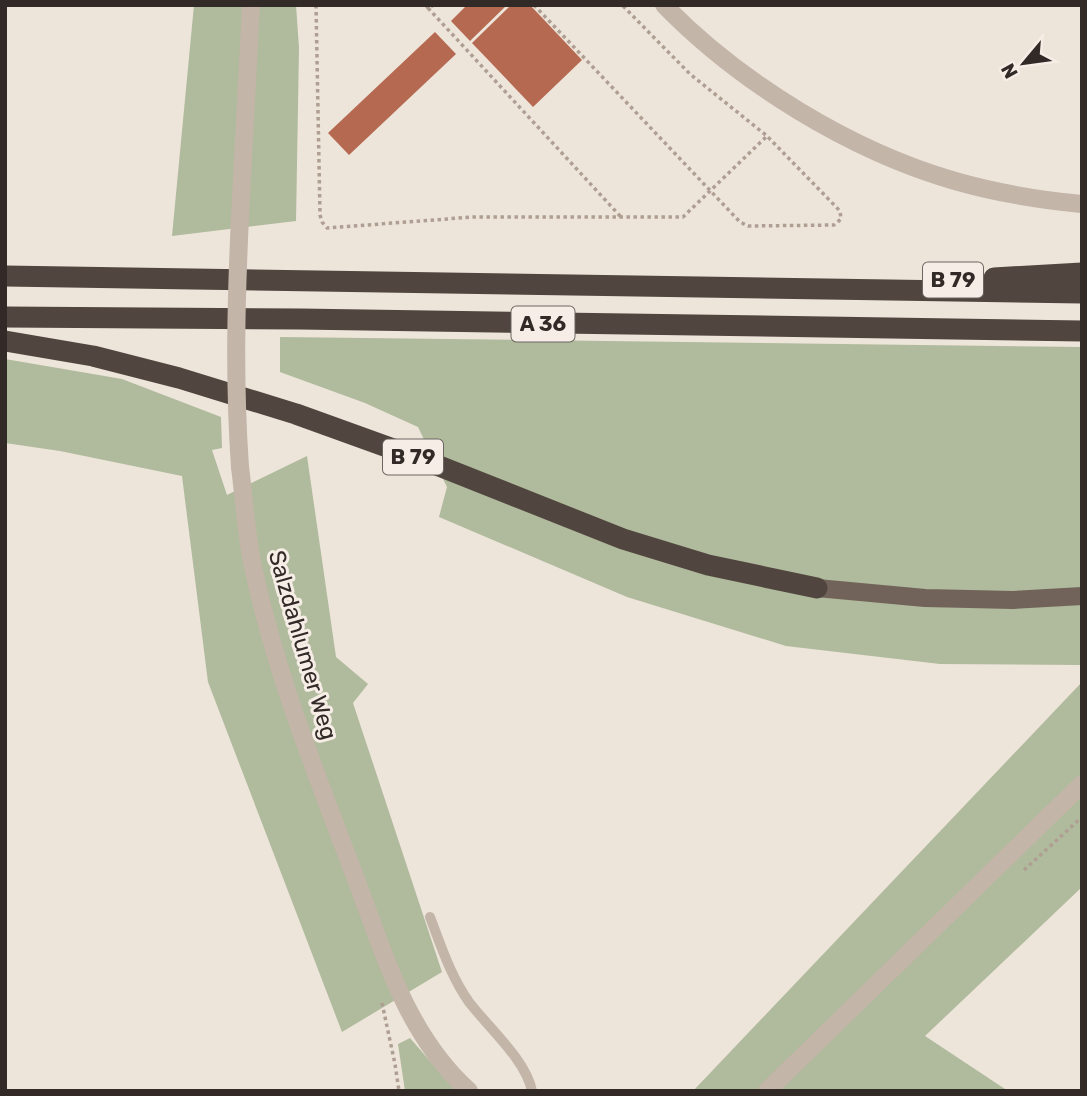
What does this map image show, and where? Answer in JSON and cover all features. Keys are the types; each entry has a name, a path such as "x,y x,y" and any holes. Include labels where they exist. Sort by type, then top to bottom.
{"highway":[{"name":"B 79","path":"824,288 1082,273"},
{"name":"A 36","path":"5,276 1082,293"},
{"name":"A 36","path":"5,317 1082,331"},
{"name":"B 79","path":"5,341 93,356 179,378 296,414 429,462 623,539 708,565 817,587"}],"main road":[{"name":"B 79","path":"817,587 925,598 1013,600 1082,596"}],"street":[{"name":"Salzdahlumer Weg","path":"251,5 234,338 240,467 252,560 269,632 299,729 387,966 423,1038 469,1091"},
{"path":"664,5 705,43 743,72 782,99 855,141 898,161 954,181 1028,198 1082,204"},
{"path":"766,1091 1082,784"}],"lane":[{"path":"429,917 449,966 467,1000 525,1072 532,1091"}],"path":[{"path":"316,5 320,215 327,228 473,217 683,217 767,136"},
{"path":"434,5 427,7 621,217"},
{"path":"534,5 740,222 748,226 834,225 841,219 840,211 767,136 690,74 622,5"},
{"path":"1023,872 1082,817"}],"green space":[{"path":"194,5 296,5 299,48 296,221 172,236"},
{"path":"280,337 1082,347 1082,665 940,664 786,646 627,597 439,517 447,487 418,427 365,403 280,372"},
{"path":"5,359 122,379 221,417 222,448 212,450 227,495 307,456 336,657 368,684 353,703 442,972 342,1032 208,682 182,476 60,451 5,443"},
{"path":"1082,682 1082,887 925,1036 1008,1091 693,1091"},
{"path":"410,1038 456,1091 405,1091 398,1044"}],"building":[{"path":"467,5 507,5 470,41 451,21"},
{"path":"511,5 530,5 582,60 533,107 472,43"},
{"path":"435,32 456,54 349,155 328,133"}]}
